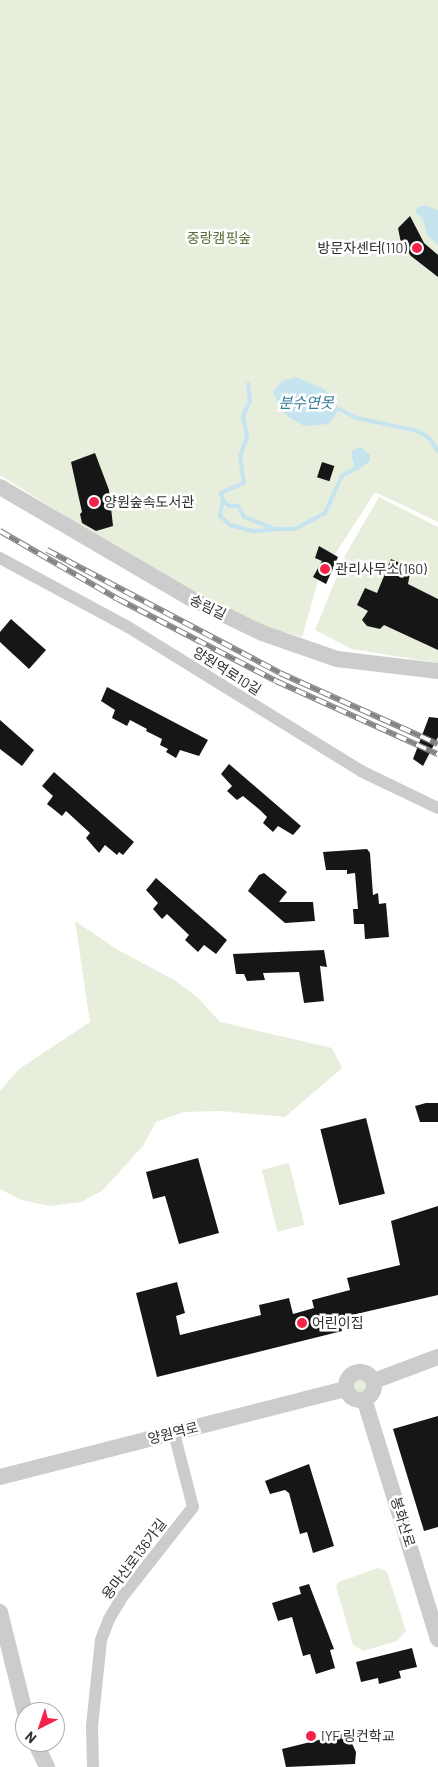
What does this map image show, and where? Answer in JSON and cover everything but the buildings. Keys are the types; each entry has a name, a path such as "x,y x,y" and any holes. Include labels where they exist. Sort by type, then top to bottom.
{"street":[{"name":"송림길","path":"0,487 192,599 262,633 337,659 438,671"},
{"name":"양원역로10길","path":"0,558 128,626 362,771 438,808"},
{"path":"374,1381 438,1357"},
{"path":"363,1372 374,1381 374,1390 365,1403 351,1397 346,1389 347,1380 354,1373 363,1372"},
{"name":"양원역로","path":"0,1477 346,1389"},
{"name":"봉화산로","path":"365,1403 438,1639"},
{"name":"용마산로136가길","path":"93,1767 92,1726 100,1640 122,1596 192,1508 174,1433"},
{"path":"0,1612 22,1702"},
{"path":"40,1752 47,1767"}],"green space":[{"name":"중랑캠핑숲","path":"0,0 438,0 438,522 375,492 318,581 302,637 266,628 218,604 127,555 0,475"},
{"path":"379,497 438,527 438,663 352,649 315,630 346,554"},
{"path":"75,921 118,950 176,981 198,998 220,1022 332,1048 342,1068 285,1117 221,1111 184,1112 156,1122 143,1146 102,1191 81,1202 50,1206 21,1200 0,1189 0,1091 19,1069 90,1022"},
{"path":"289,1163 304,1225 277,1232 262,1170"},
{"path":"360,1377 368,1382 369,1386 364,1394 360,1395 352,1390 351,1386 356,1378"},
{"path":"378,1568 387,1572 406,1631 397,1641 363,1651 353,1645 336,1586 339,1582"}],"water":[{"path":"425,205 438,210 438,245 428,236 422,218 416,213 417,208"},
{"name":"분수연못","path":"296,377 324,389 330,396 339,409 329,424 304,426 287,416 280,408 273,392 282,381"},
{"path":"361,447 370,455 370,461 356,471 351,455 353,450"}],"waterway":[{"path":"248,384 250,401 243,416 247,437 240,456 244,483 221,493 223,500 229,506 238,506 244,517 275,529 295,529 325,513 342,476 359,466"},
{"path":"339,409 357,418 417,431 429,438 438,451"},
{"path":"223,500 220,516 230,525 252,531 274,530"}],"railway":[{"path":"0,531 118,599 276,681 438,754"},
{"path":"47,550 280,673 438,744"}],"place":[{"name":"방문자센터(110)","path":"417,248"},
{"name":"양원숲속도서관","path":"94,502"},
{"name":"관리사무소(160)","path":"325,569"},
{"name":"어린이집","path":"302,1323"},
{"name":"IYF 링컨학교","path":"311,1736"}]}
